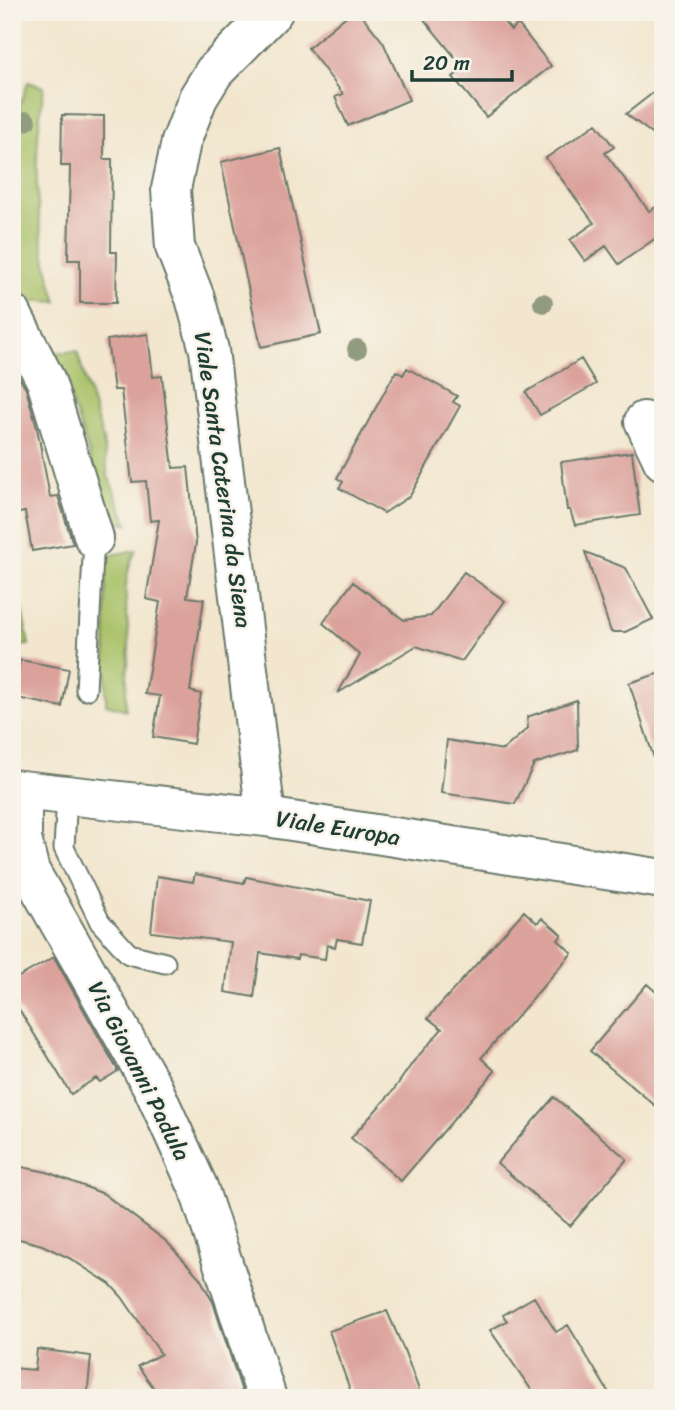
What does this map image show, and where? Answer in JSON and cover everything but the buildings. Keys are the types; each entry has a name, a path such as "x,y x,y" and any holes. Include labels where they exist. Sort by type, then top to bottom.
{"street":[{"name":"Viale Santa Caterina da Siena","path":"266,817 209,350 195,298 175,247 171,189 181,142 198,98 214,72 273,12"},
{"path":"12,314 46,381 94,538"},
{"path":"645,422 663,461"},
{"name":"Viale Europa","path":"17,790 266,817 663,879"},
{"name":"Via Giovanni Padula","path":"17,790 22,839 30,870 165,1113 198,1187 267,1398"}],"lane":[{"path":"86,690 94,538"},
{"path":"67,795 64,848 100,922 129,954 165,963"}],"green space":[{"path":"28,82 44,87 38,141 37,195 49,276 57,302 23,300 12,282 12,129"},
{"path":"77,351 103,440 108,476 128,524 105,521 83,436 52,353"},
{"path":"136,550 127,575 126,587 129,649 126,710 106,704 106,556"},
{"path":"12,560 29,645 12,647"}]}
